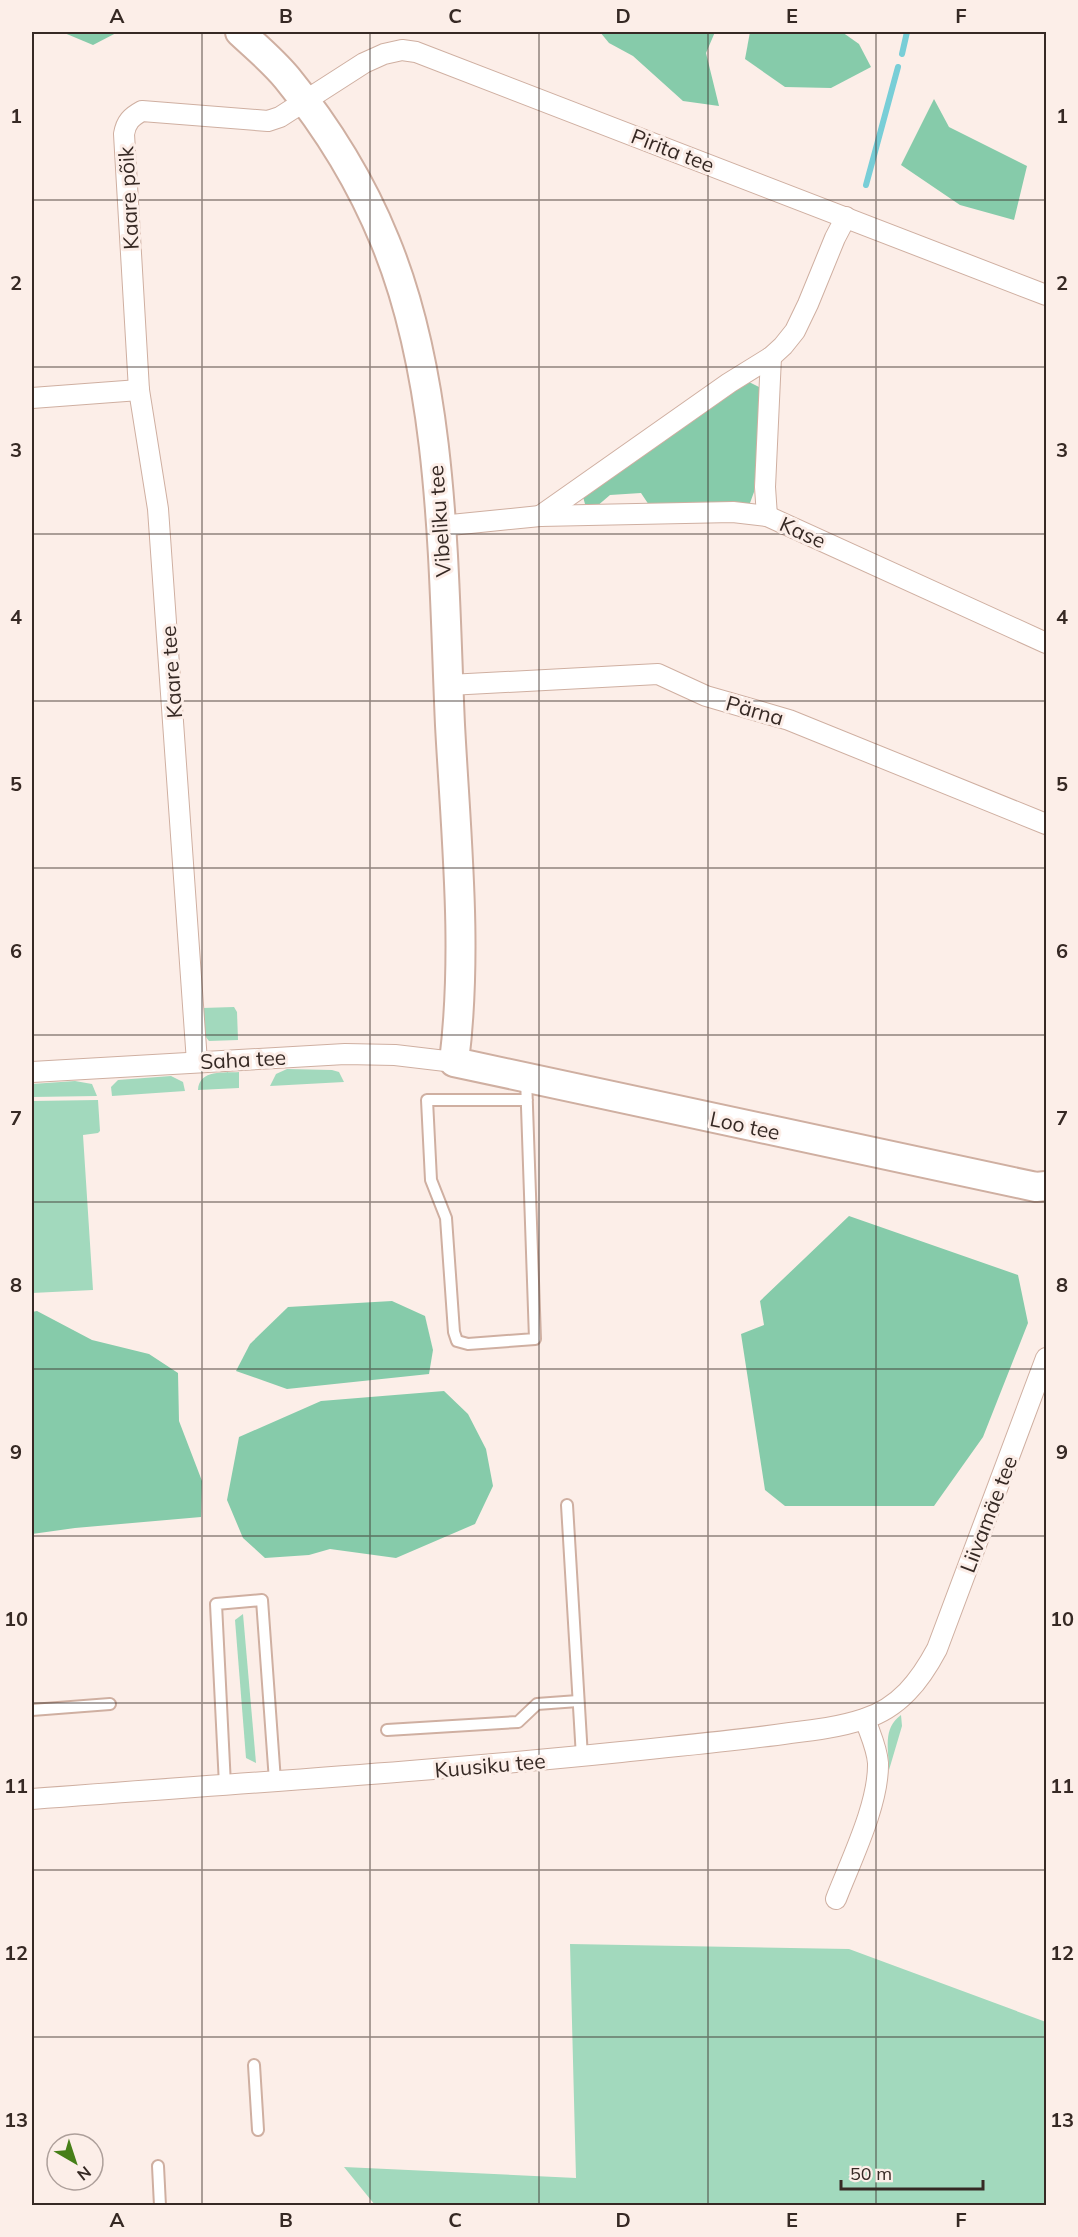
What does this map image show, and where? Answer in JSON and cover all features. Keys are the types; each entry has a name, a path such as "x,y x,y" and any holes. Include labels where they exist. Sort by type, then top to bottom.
{"street":[{"name":"Vibeliku tee","path":"240,32 284,75 337,148 365,198 386,243 414,336 429,410 441,526 460,907 460,1010 454,1062"},
{"name":"Pirita tee","path":"305,102 364,63 384,54 402,50 416,52 1047,294"},
{"name":"Kaare põik","path":"139,390 124,134 126,125 131,117 142,111 268,122 305,102"},
{"name":"Kase","path":"540,516 729,383 771,357 795,331 846,217"},
{"path":"767,516 765,487 771,357"},
{"path":"32,398 139,390"},
{"name":"Kaare tee","path":"139,390 158,509 197,1062"},
{"name":"Kase","path":"441,526 540,516 733,512 767,516 1047,643"},
{"name":"Pärna","path":"448,686 658,674 706,696 789,720 1047,824"},
{"name":"Saha tee","path":"32,1072 345,1054 395,1055 454,1062"},
{"name":"Loo tee","path":"454,1062 526,1089 1043,1188"},
{"name":"Liivamäe tee","path":"927,1669 937,1649 1047,1358"},
{"name":"Kuusiku tee","path":"32,1799 582,1757 748,1739 833,1727 865,1719 897,1702 927,1669"},
{"path":"836,1899 874,1799 878,1763 875,1746 865,1719"}],"lane":[{"path":"526,1089 535,1340 468,1344 457,1341 454,1332 446,1218 431,1180 427,1100 526,1089"},
{"path":"567,1505 582,1757"},
{"path":"225,1785 216,1604 262,1600 275,1781"},
{"path":"387,1730 518,1722 537,1704 578,1701"},
{"path":"32,1710 110,1704"},
{"path":"254,2065 258,2130"},
{"path":"158,2166 160,2205"}],"green space":[{"path":"62,32 118,32 93,45"},
{"path":"600,32 715,32 706,53 719,106 683,101 633,56 609,43"},
{"path":"750,32 842,32 859,44 871,67 831,88 785,87 745,59"},
{"path":"934,99 949,127 1027,166 1014,220 960,205 901,165"},
{"path":"749,382 759,387 761,397 754,492 750,503 741,508 649,505 641,493 610,495 596,507 585,504 582,493 655,440"},
{"path":"234,1007 237,1012 238,1040 209,1041 205,1036 202,1008"},
{"path":"287,1069 332,1070 339,1072 344,1082 270,1086 276,1074"},
{"path":"239,1072 239,1088 198,1090 199,1083 208,1075"},
{"path":"171,1076 183,1082 185,1091 112,1096 111,1087 118,1080"},
{"path":"75,1081 92,1084 97,1096 32,1097 32,1084"},
{"path":"98,1100 100,1131 83,1135 93,1290 32,1293 32,1101"},
{"path":"849,1216 1018,1275 1028,1323 983,1437 934,1506 785,1506 765,1490 741,1334 764,1325 760,1301"},
{"path":"392,1301 425,1316 433,1350 429,1374 287,1389 236,1371 250,1344 288,1307"},
{"path":"37,1311 92,1340 149,1354 178,1373 179,1421 202,1481 201,1517 32,1534 32,1312"},
{"path":"444,1391 468,1414 486,1449 493,1486 475,1524 396,1558 330,1549 309,1555 265,1558 243,1538 227,1500 239,1437 321,1401"},
{"path":"243,1614 256,1763 246,1758 235,1620"},
{"path":"901,1715 902,1726 889,1770 889,1733"},
{"path":"570,1944 849,1949 1046,2022 1046,2205 375,2205 344,2167 576,2178"}],"waterway":[{"path":"902,54 907,32"},
{"path":"866,185 898,67"}]}
